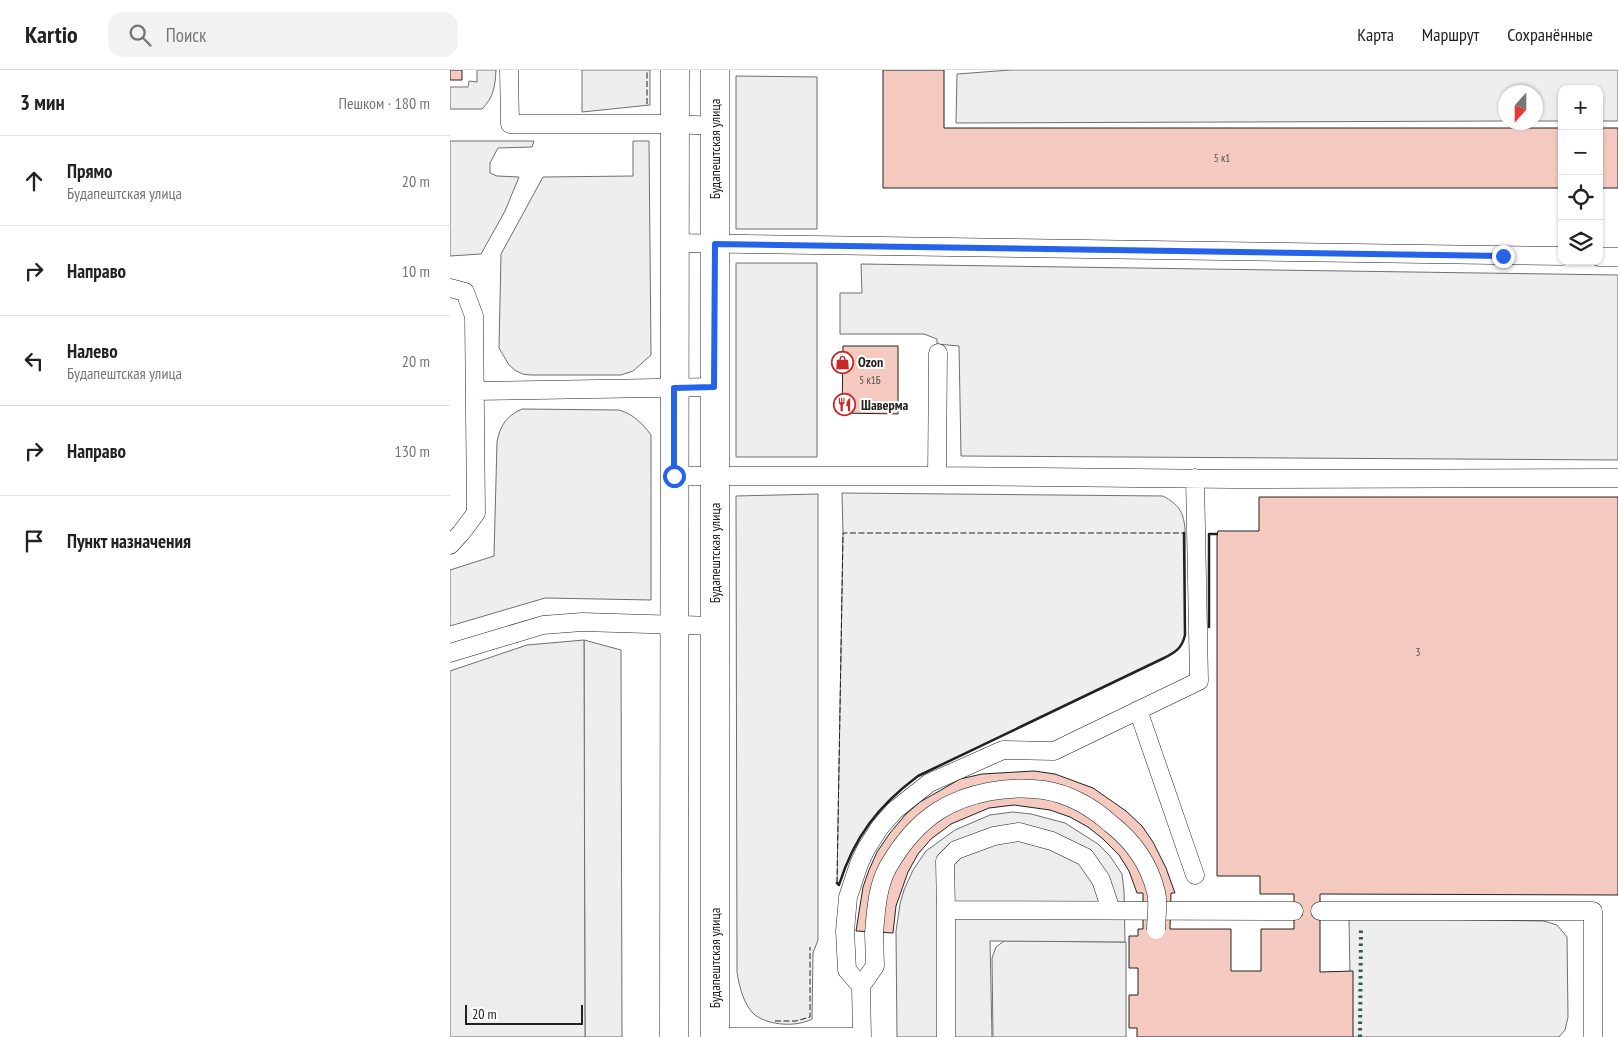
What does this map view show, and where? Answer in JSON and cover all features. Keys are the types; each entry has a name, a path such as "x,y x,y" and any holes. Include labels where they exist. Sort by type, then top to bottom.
{"street":[{"path":"674,1037 675,70"},
{"name":"Будапештская улица","path":"714,1037 715,70"}],"lane":[{"path":"509,70 510,124 674,124 715,126"},
{"path":"674,243 1558,256"},
{"path":"1603,257 1618,257"},
{"path":"450,288 464,292 474,316 476,513 450,545"},
{"path":"937,476 938,353"},
{"path":"475,391 714,387"},
{"path":"674,476 1618,478"},
{"path":"861,986 847,970 846,931 848,897 858,864 866,849 880,827 895,810 929,783 1003,750 1054,751 1199,680 1195,478"},
{"path":"450,653 543,625 582,622 714,626"},
{"path":"1138,710 1195,874"},
{"path":"714,1037 862,1037 861,986 875,966 874,933 879,890 888,868 917,828 938,811 961,799 1017,788 1046,790 1074,800 1097,812 1137,848 1149,871 1156,894 1156,930"},
{"path":"946,1037 945,861 956,850 994,836 1019,832 1052,840 1085,857 1101,880 1111,910"},
{"path":"946,910 1294,911"},
{"path":"1320,911 1593,911 1593,1037"}],"shaded area":[{"path":"477,70 496,70 494,86 489,100 482,109 450,109 450,87 468,87 469,81 477,82"},
{"path":"582,70 650,70 650,105 582,112"},
{"path":"1011,70 1618,70 1618,121 1603,121 1603,85 1558,85 1558,121 1543,121 1543,85 1498,85 1498,121 956,123 957,74"},
{"path":"736,76 817,77 817,229 736,229"},
{"path":"450,141 534,141 532,147 498,148 490,163 490,173 497,176 519,177 505,211 481,254 450,256"},
{"path":"633,141 649,141 651,355 633,371 621,375 530,375 516,371 509,365 499,348 501,254 543,177 633,176"},
{"path":"736,263 817,263 817,457 736,457"},
{"path":"861,264 1618,275 1618,460 961,456 959,346 937,344 937,339 924,334 840,334 840,293 862,293"},
{"path":"522,409 619,410 637,419 651,435 651,600 545,598 450,626 450,570 494,556 497,442 500,431 508,418"},
{"path":"842,493 1163,496 1173,502 1179,509 1185,528 1185,635 1180,646 1168,656 918,776 891,799 869,824 852,852 839,885 837,883 843,533"},
{"path":"818,494 818,940 813,953 812,1019 806,1022 784,1024 761,1019 751,1011 743,995 737,972 736,496"},
{"path":"584,640 621,650 622,1037 585,1037"},
{"path":"584,640 585,1037 450,1037 450,671 527,645"},
{"path":"1013,812 1031,814 1065,823 1098,844 1110,856 1122,874 1125,942 990,941 992,1037 897,1037 896,931 900,904 913,870 926,851 955,830 990,815"},
{"path":"1349,918 1544,921 1557,925 1567,937 1568,1017 1565,1030 1559,1037 1351,1037"},
{"path":"1004,941 1126,942 1126,1037 993,1037 992,958 996,947"}],"building":[{"path":"450,70 462,70 462,80 450,80"},
{"path":"883,70 944,70 944,128 1498,128 1498,130 1543,130 1543,128 1558,128 1558,188 883,188"},
{"path":"1603,128 1618,128 1618,188 1603,188"},
{"path":"843,346 898,346 898,414 842,413"},
{"path":"1259,497 1618,497 1618,895 1320,894 1320,972 1353,971 1353,1037 1137,1037 1137,1028 1129,1028 1129,995 1138,995 1138,968 1129,968 1129,936 1138,936 1138,929 1143,929 1143,893 1137,893 1129,871 1119,855 1103,839 1088,827 1070,817 1050,810 1014,805 989,808 951,824 931,839 918,854 908,872 896,906 893,933 856,931 863,887 869,870 877,852 906,814 920,802 960,779 982,774 1034,771 1055,774 1093,788 1126,811 1142,826 1153,842 1166,868 1175,893 1171,893 1170,929 1231,929 1231,971 1261,971 1261,929 1294,929 1294,894 1260,894 1260,876 1217,876 1217,534 1218,531 1259,531"}],"hedge":[{"path":"1360,1037 1361,928"}],"fence":[{"path":"647,70 647,104"},
{"path":"837,883 843,533 1184,533"},
{"path":"775,1021 796,1021 810,1017 810,947"}],"wall":[{"path":"837,883 839,885 852,852 869,824 891,799 918,776 1164,658 1178,649 1185,635 1184,533"},
{"path":"1209,627 1209,534 1217,534"}],"place":[{"name":"Ozon","path":"842,362"},
{"name":"Шаверма","path":"845,405"}],"route":[{"path":"674,476 674,388 714,387 715,244 1503,256"}]}
